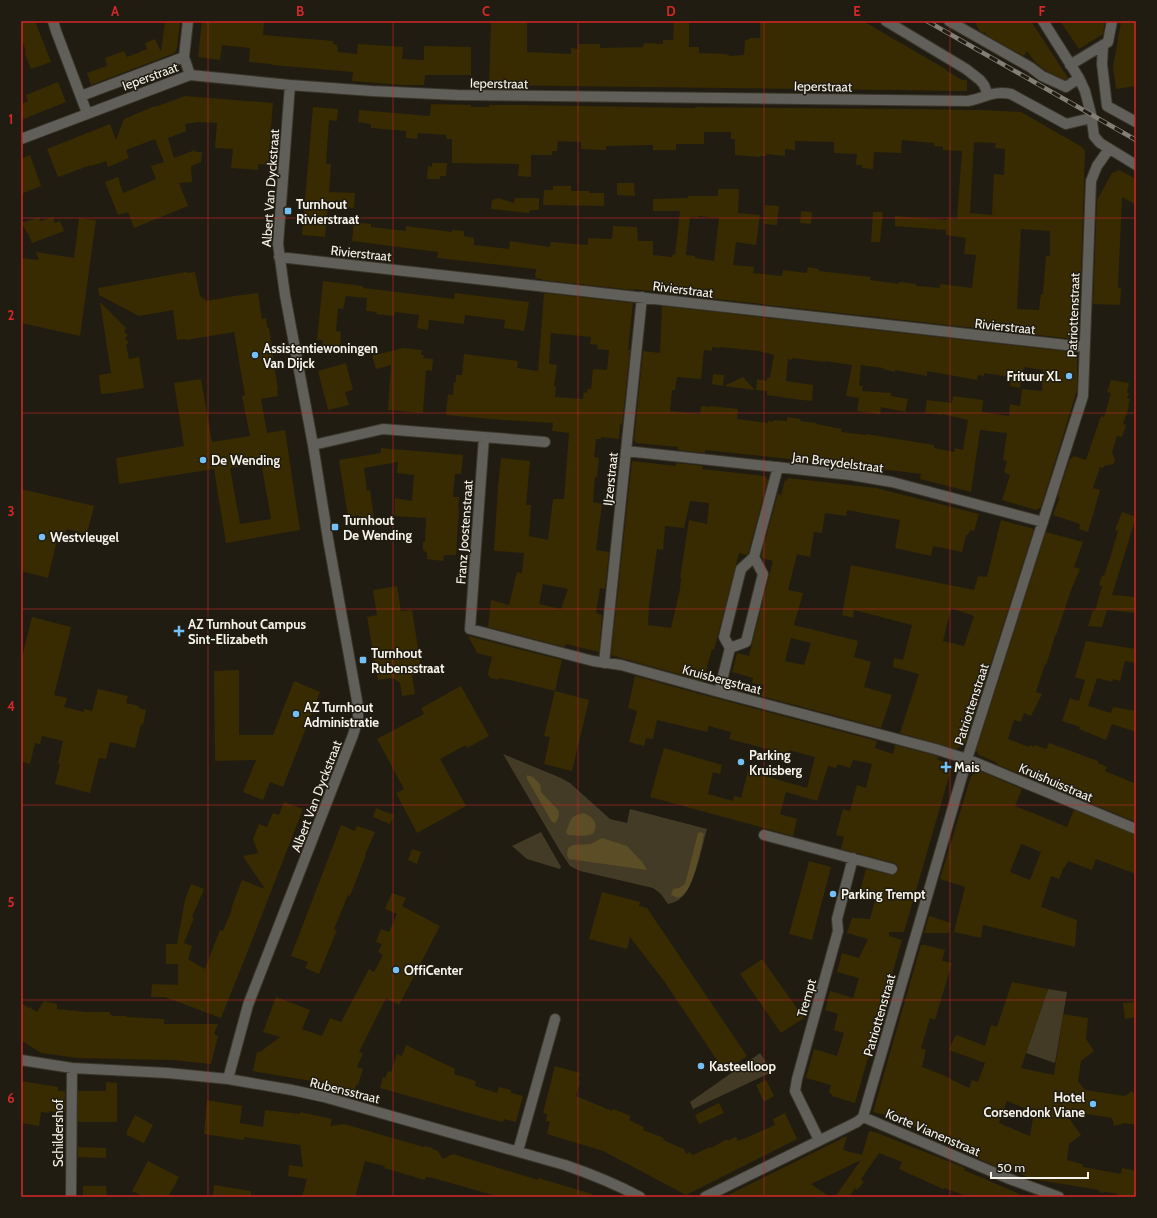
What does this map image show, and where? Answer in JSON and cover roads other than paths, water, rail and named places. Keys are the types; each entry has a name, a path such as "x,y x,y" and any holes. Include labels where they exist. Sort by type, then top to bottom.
{"street":[{"path":"53,21 87,113"},
{"path":"188,21 184,57 190,75"},
{"path":"886,21 966,69 984,84 988,95"},
{"path":"949,21 1030,67 1042,76 1066,87 1079,78"},
{"path":"1043,21 1079,78 1085,91 1094,136 1100,143 1136,165"},
{"path":"1070,65 1108,42 1112,21"},
{"path":"1103,46 1102,64 1107,106 1136,122"},
{"name":"Ieperstraat","path":"81,96 184,57"},
{"name":"Ieperstraat","path":"21,139 190,75 290,85 372,91 482,96 968,101 1002,92 1011,94 1066,124 1091,118"},
{"name":"Albert Van Dyckstraat","path":"228,1079 248,1005 358,720 358,706 314,445 284,295 279,257 278,244 290,85"},
{"name":"Patriottenstraat","path":"863,1117 967,758 1083,396 1091,181 1097,166 1109,149"},
{"name":"Rivierstraat","path":"279,257 1084,347"},
{"name":"IJzerstraat","path":"604,663 642,297"},
{"path":"314,445 383,429 545,442"},
{"name":"Franz Joostenstraat","path":"470,629 484,438"},
{"name":"Jan Breydelstraat","path":"626,451 850,475 892,482 1043,522"},
{"path":"719,692 730,648 724,638 741,569 754,557 778,467"},
{"path":"730,648 746,642 762,574 754,557"},
{"name":"Kruisbergstraat","path":"470,629 594,661 620,664 967,758"},
{"name":"Kruishuisstraat","path":"967,758 1136,829"},
{"path":"764,835 892,869"},
{"name":"Trempt","path":"820,1140 795,1091 796,1079 838,931 837,919 853,858"},
{"path":"518,1151 554,1019"},
{"name":"Rubensstraat","path":"21,1054 32,1061"},
{"name":"Rubensstraat","path":"21,1060 72,1068 168,1073 228,1079 324,1097 565,1165 590,1174 640,1197"},
{"name":"Schildershof","path":"71,1197 72,1068"},
{"path":"705,1197 857,1122 863,1117"},
{"name":"Korte Vianenstraat","path":"863,1117 994,1173 1059,1197"}],"railway":[{"path":"927,21 1136,140"}],"place":[{"name":"Turnhout Rivierstraat","path":"288,211"},
{"name":"Assistentiewoningen Van Dijck","path":"255,355"},
{"name":"Frituur XL","path":"1069,376"},
{"name":"De Wending","path":"203,460"},
{"name":"Turnhout De Wending","path":"335,527"},
{"name":"Westvleugel","path":"42,537"},
{"name":"AZ Turnhout Campus Sint-Elizabeth","path":"179,631"},
{"name":"Turnhout Rubensstraat","path":"363,660"},
{"name":"AZ Turnhout Administratie","path":"296,714"},
{"name":"Parking Kruisberg","path":"741,762"},
{"name":"Mais","path":"946,767"},
{"name":"Parking Trempt","path":"833,894"},
{"name":"OffiCenter","path":"396,970"},
{"name":"Kasteelloop","path":"701,1066"},
{"name":"Hotel Corsendonk Viane","path":"1093,1104"}]}
